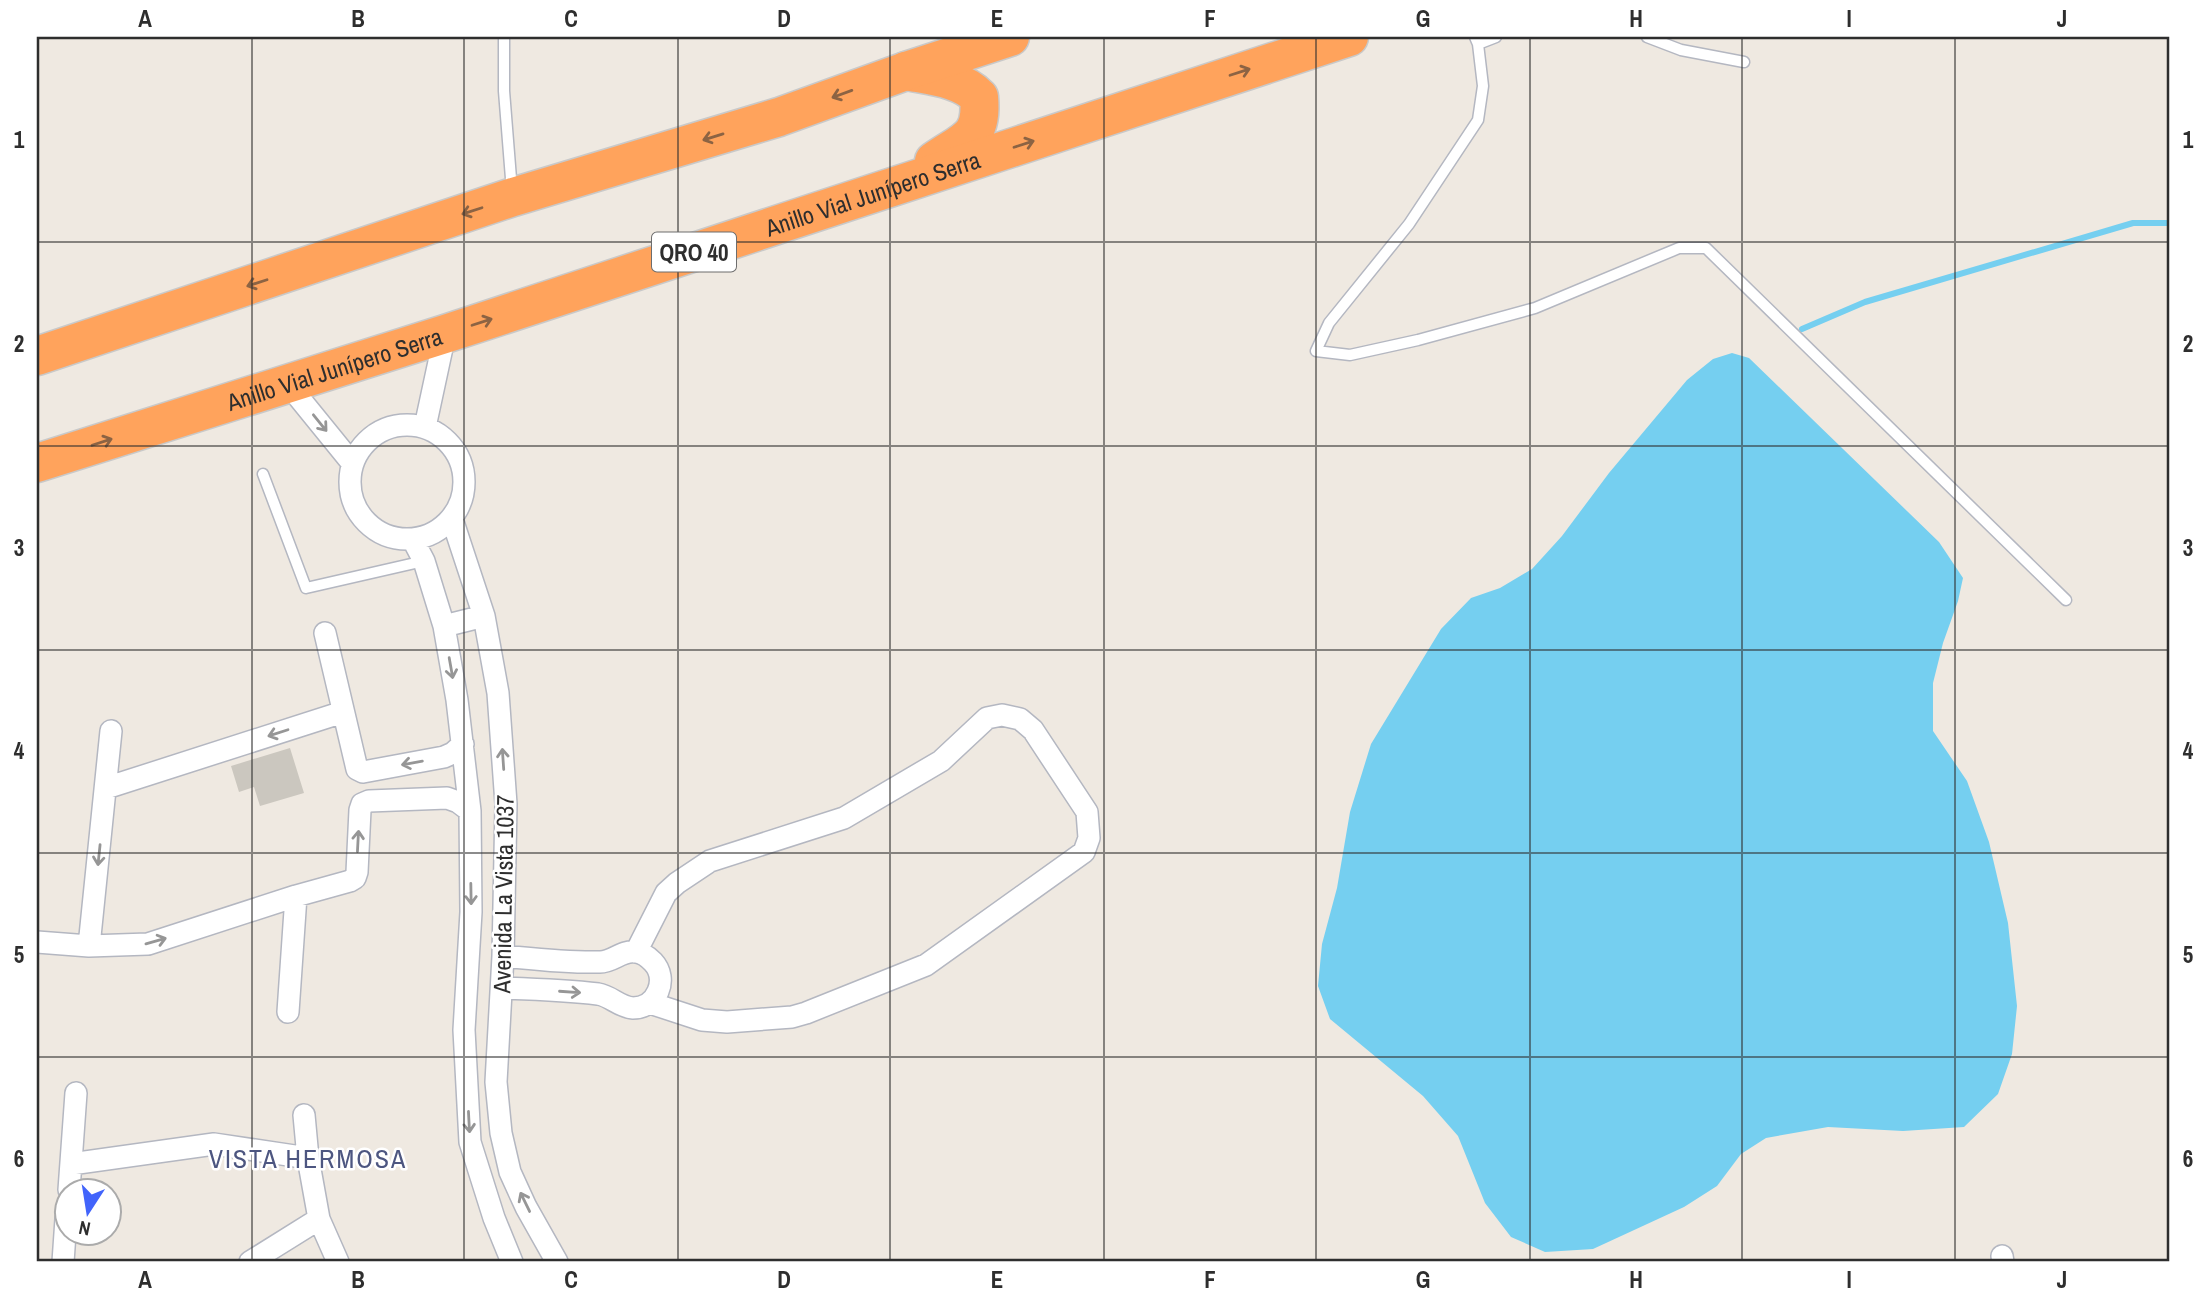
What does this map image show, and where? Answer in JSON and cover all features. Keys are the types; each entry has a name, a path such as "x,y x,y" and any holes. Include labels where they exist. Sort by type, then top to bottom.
{"highway":[{"path":"37,356 513,197 779,117 1010,37"},
{"name":"Anillo Vial Junípero Serra","path":"37,463 445,334 1349,37"},
{"path":"901,184 975,133 980,123 979,97 971,88 906,71"}],"street":[{"path":"425,427 445,334"},
{"path":"287,383 352,463"},
{"path":"403,424 425,427 445,439 459,456 465,477 463,500 452,519 434,534 413,540 389,538 369,526 355,508 349,486 352,463 363,444 382,430 403,424"},
{"name":"Avenida La Vista 1037","path":"452,519 484,615 498,694 506,804 502,988 496,1082 501,1133 510,1172 557,1262"},
{"name":"Avenida La Vista 1037","path":"413,540 424,561 444,626 463,744 470,811 471,912 464,1030 470,1142 494,1218 512,1262"},
{"path":"444,626 484,615"},
{"path":"325,633 357,769 363,772 444,757 463,744"},
{"path":"106,788 344,712"},
{"path":"636,951 666,893 710,861 844,818 941,761 986,718 1002,715 1020,719 1033,730 1087,812 1089,838 1084,852 926,965 792,1017 702,1020 650,1003"},
{"path":"89,946 111,731"},
{"path":"37,942 89,946 148,944 355,878 362,804 369,801 447,798 470,811"},
{"path":"288,1012 296,896"},
{"path":"502,988 602,995 621,1006 635,1008 650,1003 658,993 661,980 659,968 650,958 636,951 625,952 603,962 503,956"},
{"path":"70,1176 76,1093"},
{"path":"304,1115 308,1158 319,1219 338,1262"},
{"path":"71,1164 214,1144 308,1158"},
{"path":"250,1262 319,1219"}],"lane":[{"path":"504,37 504,91 513,197"},
{"path":"1496,37 1476,41 1483,86 1478,120 1409,224 1329,323 1316,351 1350,355 1418,340 1535,308 1679,248 1706,247 2066,600"},
{"path":"1647,37 1681,50 1744,62"},
{"path":"263,474 306,588 424,561"}],"water":[{"path":"1732,353 1749,358 1939,542 1963,578 1933,683 1933,731 1967,781 1989,842 2008,923 2017,1006 2012,1054 1998,1094 1964,1127 1903,1131 1828,1127 1766,1138 1741,1154 1717,1186 1684,1207 1593,1249 1545,1252 1511,1237 1485,1203 1458,1136 1423,1096 1330,1019 1318,986 1322,944 1337,888 1350,812 1371,744 1441,629 1471,598 1500,588 1532,569 1562,536 1609,473 1687,380 1713,359"}],"building":[{"path":"290,748 304,793 260,806 254,787 239,792 231,766"}],"waterway":[{"path":"1802,329 1865,302 2133,223 2170,223"}],"district":[{"name":"VISTA HERMOSA","path":"308,1158"}]}
